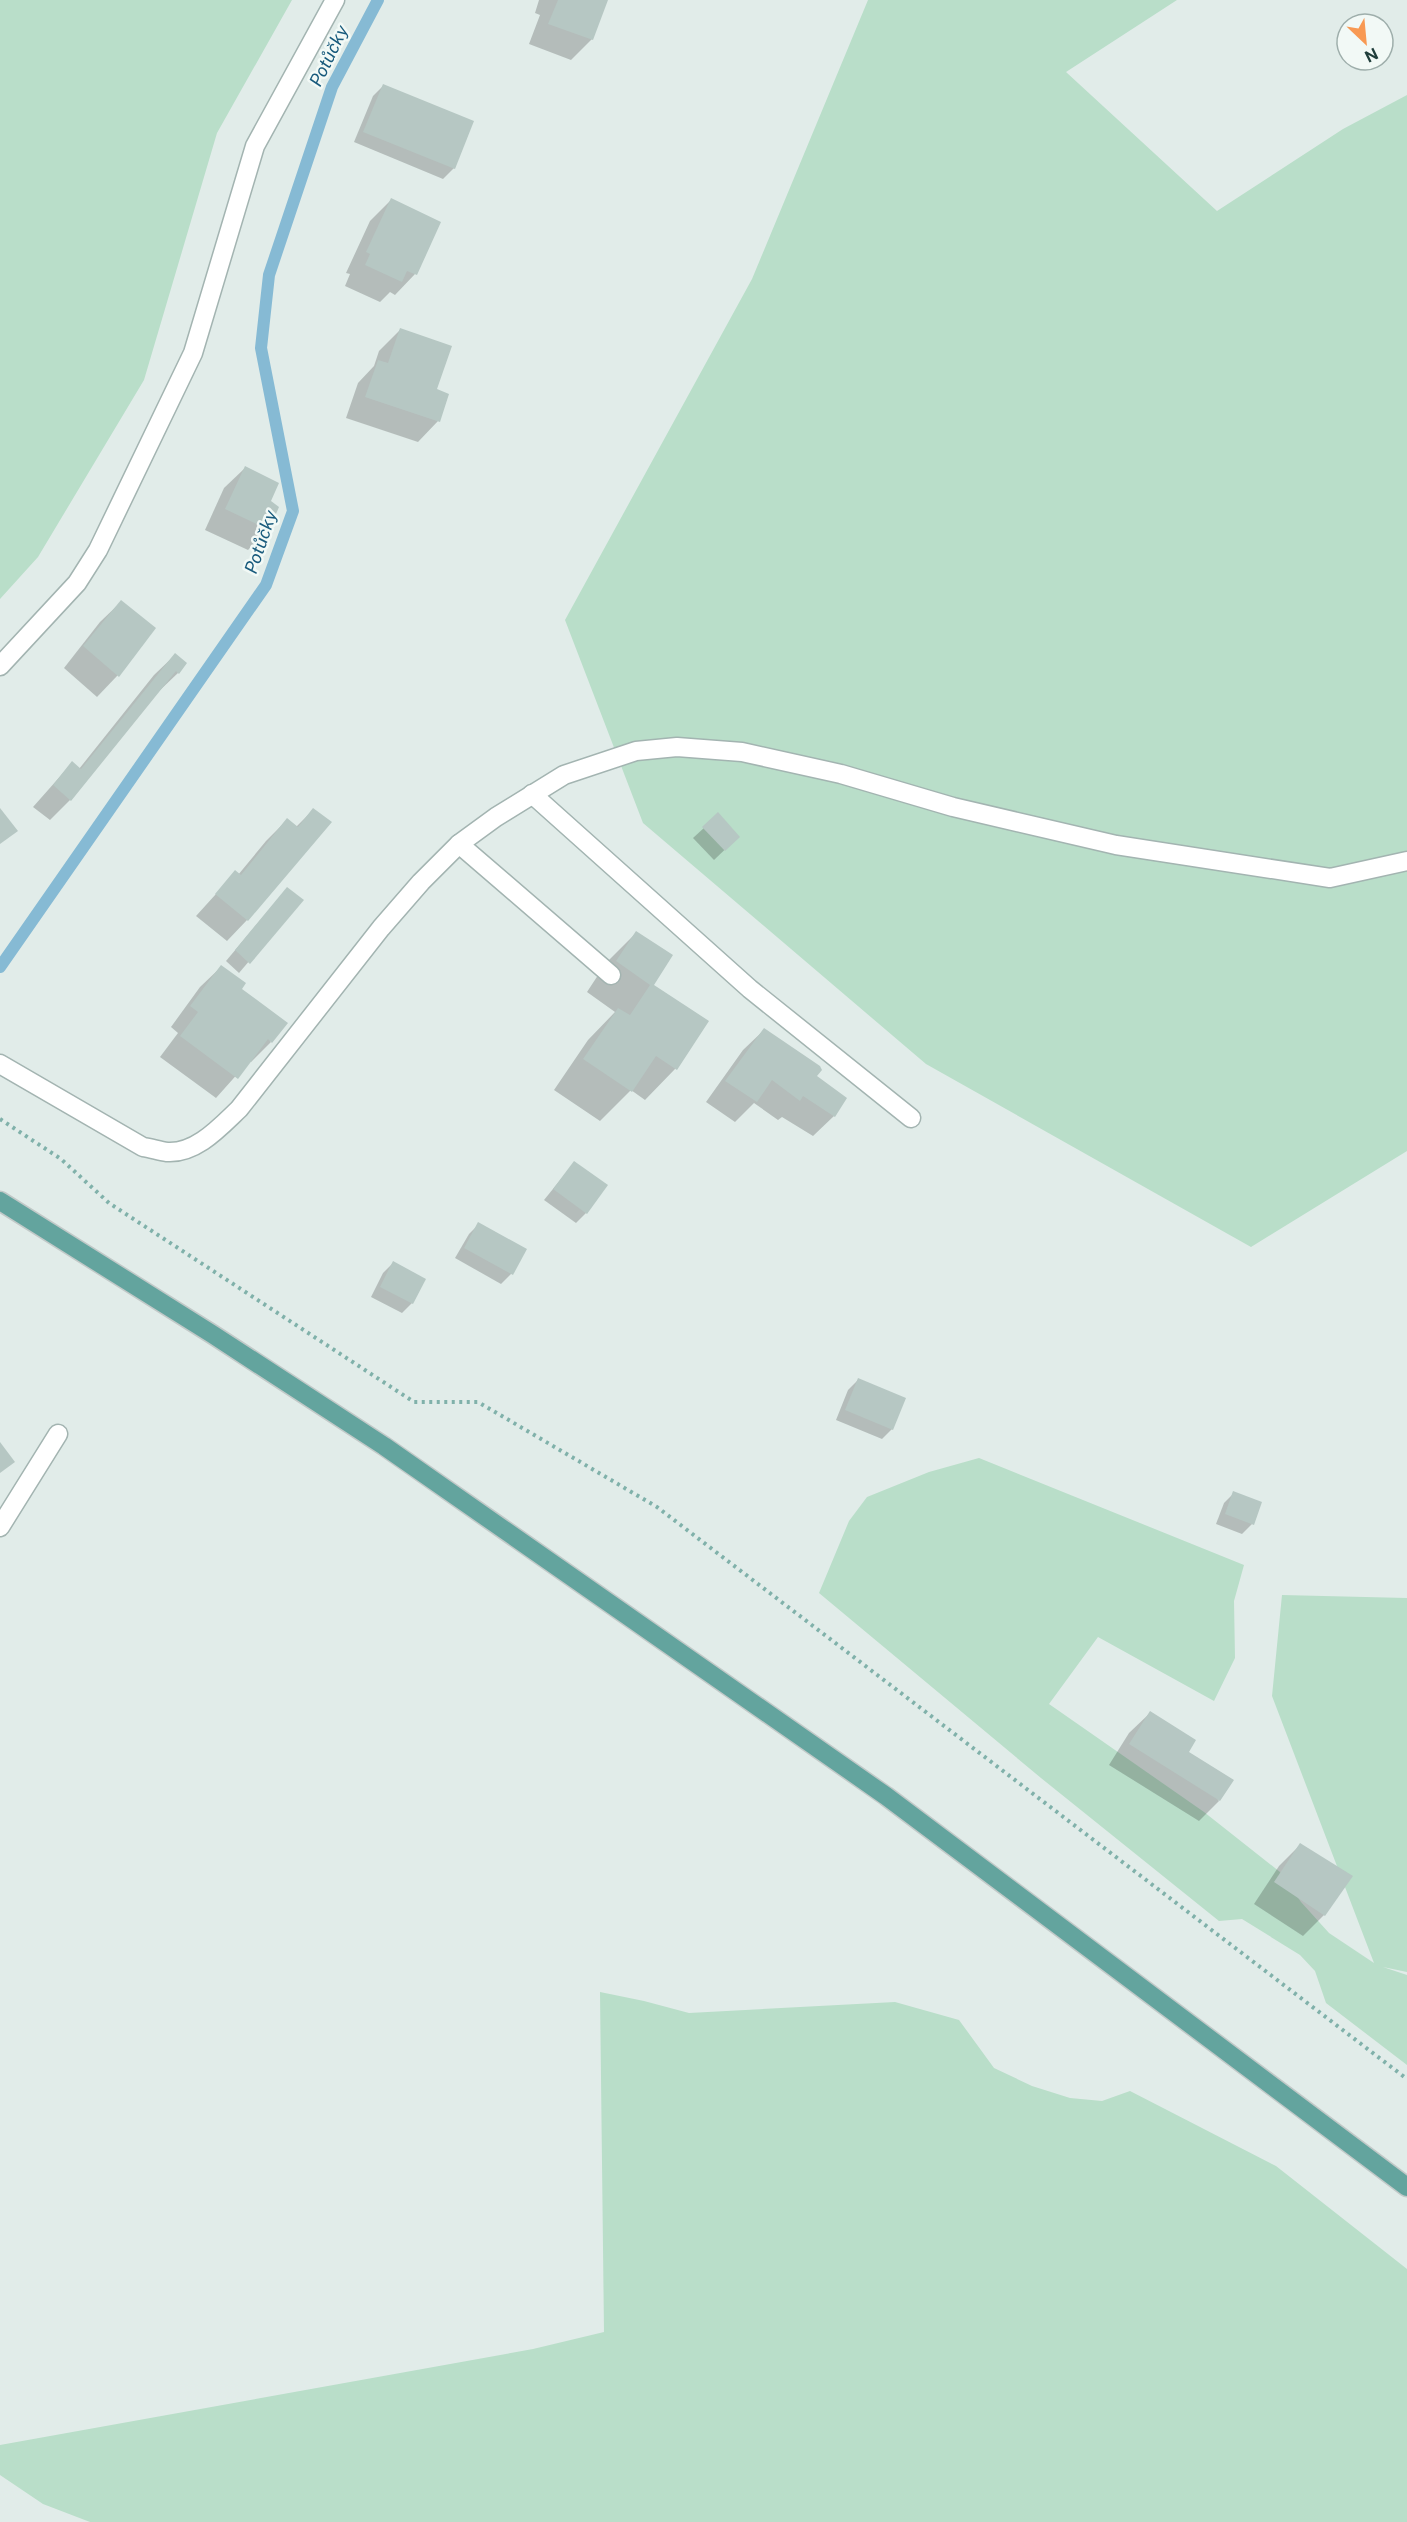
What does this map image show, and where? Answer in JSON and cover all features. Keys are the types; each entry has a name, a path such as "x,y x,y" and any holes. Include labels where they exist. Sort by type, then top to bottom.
{"main road":[{"path":"0,1201 212,1334 384,1446 876,1789 1407,2187"}],"street":[{"path":"0,666 77,584 98,550 193,353 255,146 335,0"},
{"path":"0,1064 143,1147 169,1152 190,1148 213,1134 239,1109 381,928 421,882 459,844 564,775 600,761 636,751 678,747 742,752 841,774 953,807 1127,847 1330,878 1407,861"},
{"path":"532,794 750,989 911,1118"},
{"path":"459,844 611,975"},
{"path":"0,1527 58,1434"}],"path":[{"path":"0,1119 61,1159 109,1203 414,1402 478,1402 657,1507 1407,2079"}],"green space":[{"path":"0,0 292,0 217,133 144,380 38,557 0,599"},
{"path":"868,0 1177,0 1066,72 1217,211 1343,129 1407,95 1407,1151 1251,1247 926,1064 643,823 565,620 752,279"},
{"path":"979,1458 1244,1565 1234,1601 1235,1658 1214,1701 1098,1637 1049,1704 1204,1812 1280,1872 1301,1902 1329,1933 1374,1963 1272,1696 1282,1595 1407,1598 1407,1972 1383,1967 1407,1975 1407,2065 1326,2003 1315,1971 1300,1955 1242,1919 1219,1921 1041,1778 819,1593 849,1521 867,1497 929,1472"},
{"path":"600,1992 689,2013 895,2002 959,2020 994,2068 1032,2086 1070,2098 1102,2101 1130,2091 1276,2166 1407,2269 1407,2522 90,2522 43,2504 0,2475 0,2445 533,2349 604,2332"}],"building":[{"path":"558,0 608,0 593,40 548,24"},
{"path":"383,84 474,121 455,169 363,132"},
{"path":"391,198 441,222 417,275 407,271 402,282 365,265 370,254 366,252"},
{"path":"400,328 452,346 437,389 449,394 440,422 365,397 378,360 388,363"},
{"path":"245,466 279,483 271,501 279,507 269,530 225,509"},
{"path":"121,600 156,628 119,677 83,646"},
{"path":"175,653 187,663 179,674 176,671 71,801 53,785 72,761 81,769"},
{"path":"0,808 18,831 0,844"},
{"path":"313,808 332,822 248,921 215,894 235,870 241,875 287,818 298,827"},
{"path":"718,812 740,837 725,851 702,827"},
{"path":"287,887 304,900 250,964 235,950"},
{"path":"636,931 673,955 654,985 709,1021 677,1070 656,1056 632,1092 583,1059 618,1008 630,1015 650,985 616,961"},
{"path":"221,965 246,983 242,989 288,1023 272,1043 268,1039 238,1079 180,1036 198,1012 190,1006"},
{"path":"764,1028 820,1066 822,1070 817,1076 847,1098 835,1117 803,1096 800,1101 772,1080 757,1102 725,1081"},
{"path":"574,1161 608,1185 587,1214 553,1189"},
{"path":"478,1222 527,1249 513,1275 464,1248"},
{"path":"393,1261 426,1279 413,1304 380,1287"},
{"path":"858,1378 906,1398 893,1430 845,1410"},
{"path":"0,1442 15,1462 0,1473"},
{"path":"1233,1491 1262,1502 1254,1525 1225,1514"},
{"path":"1150,1711 1196,1740 1189,1752 1234,1780 1220,1801 1129,1744"},
{"path":"1300,1843 1353,1876 1325,1916 1274,1882"}],"waterway":[{"name":"Potůčky","path":"0,967 266,585 293,511 261,348 269,275 332,87 378,0"}]}
